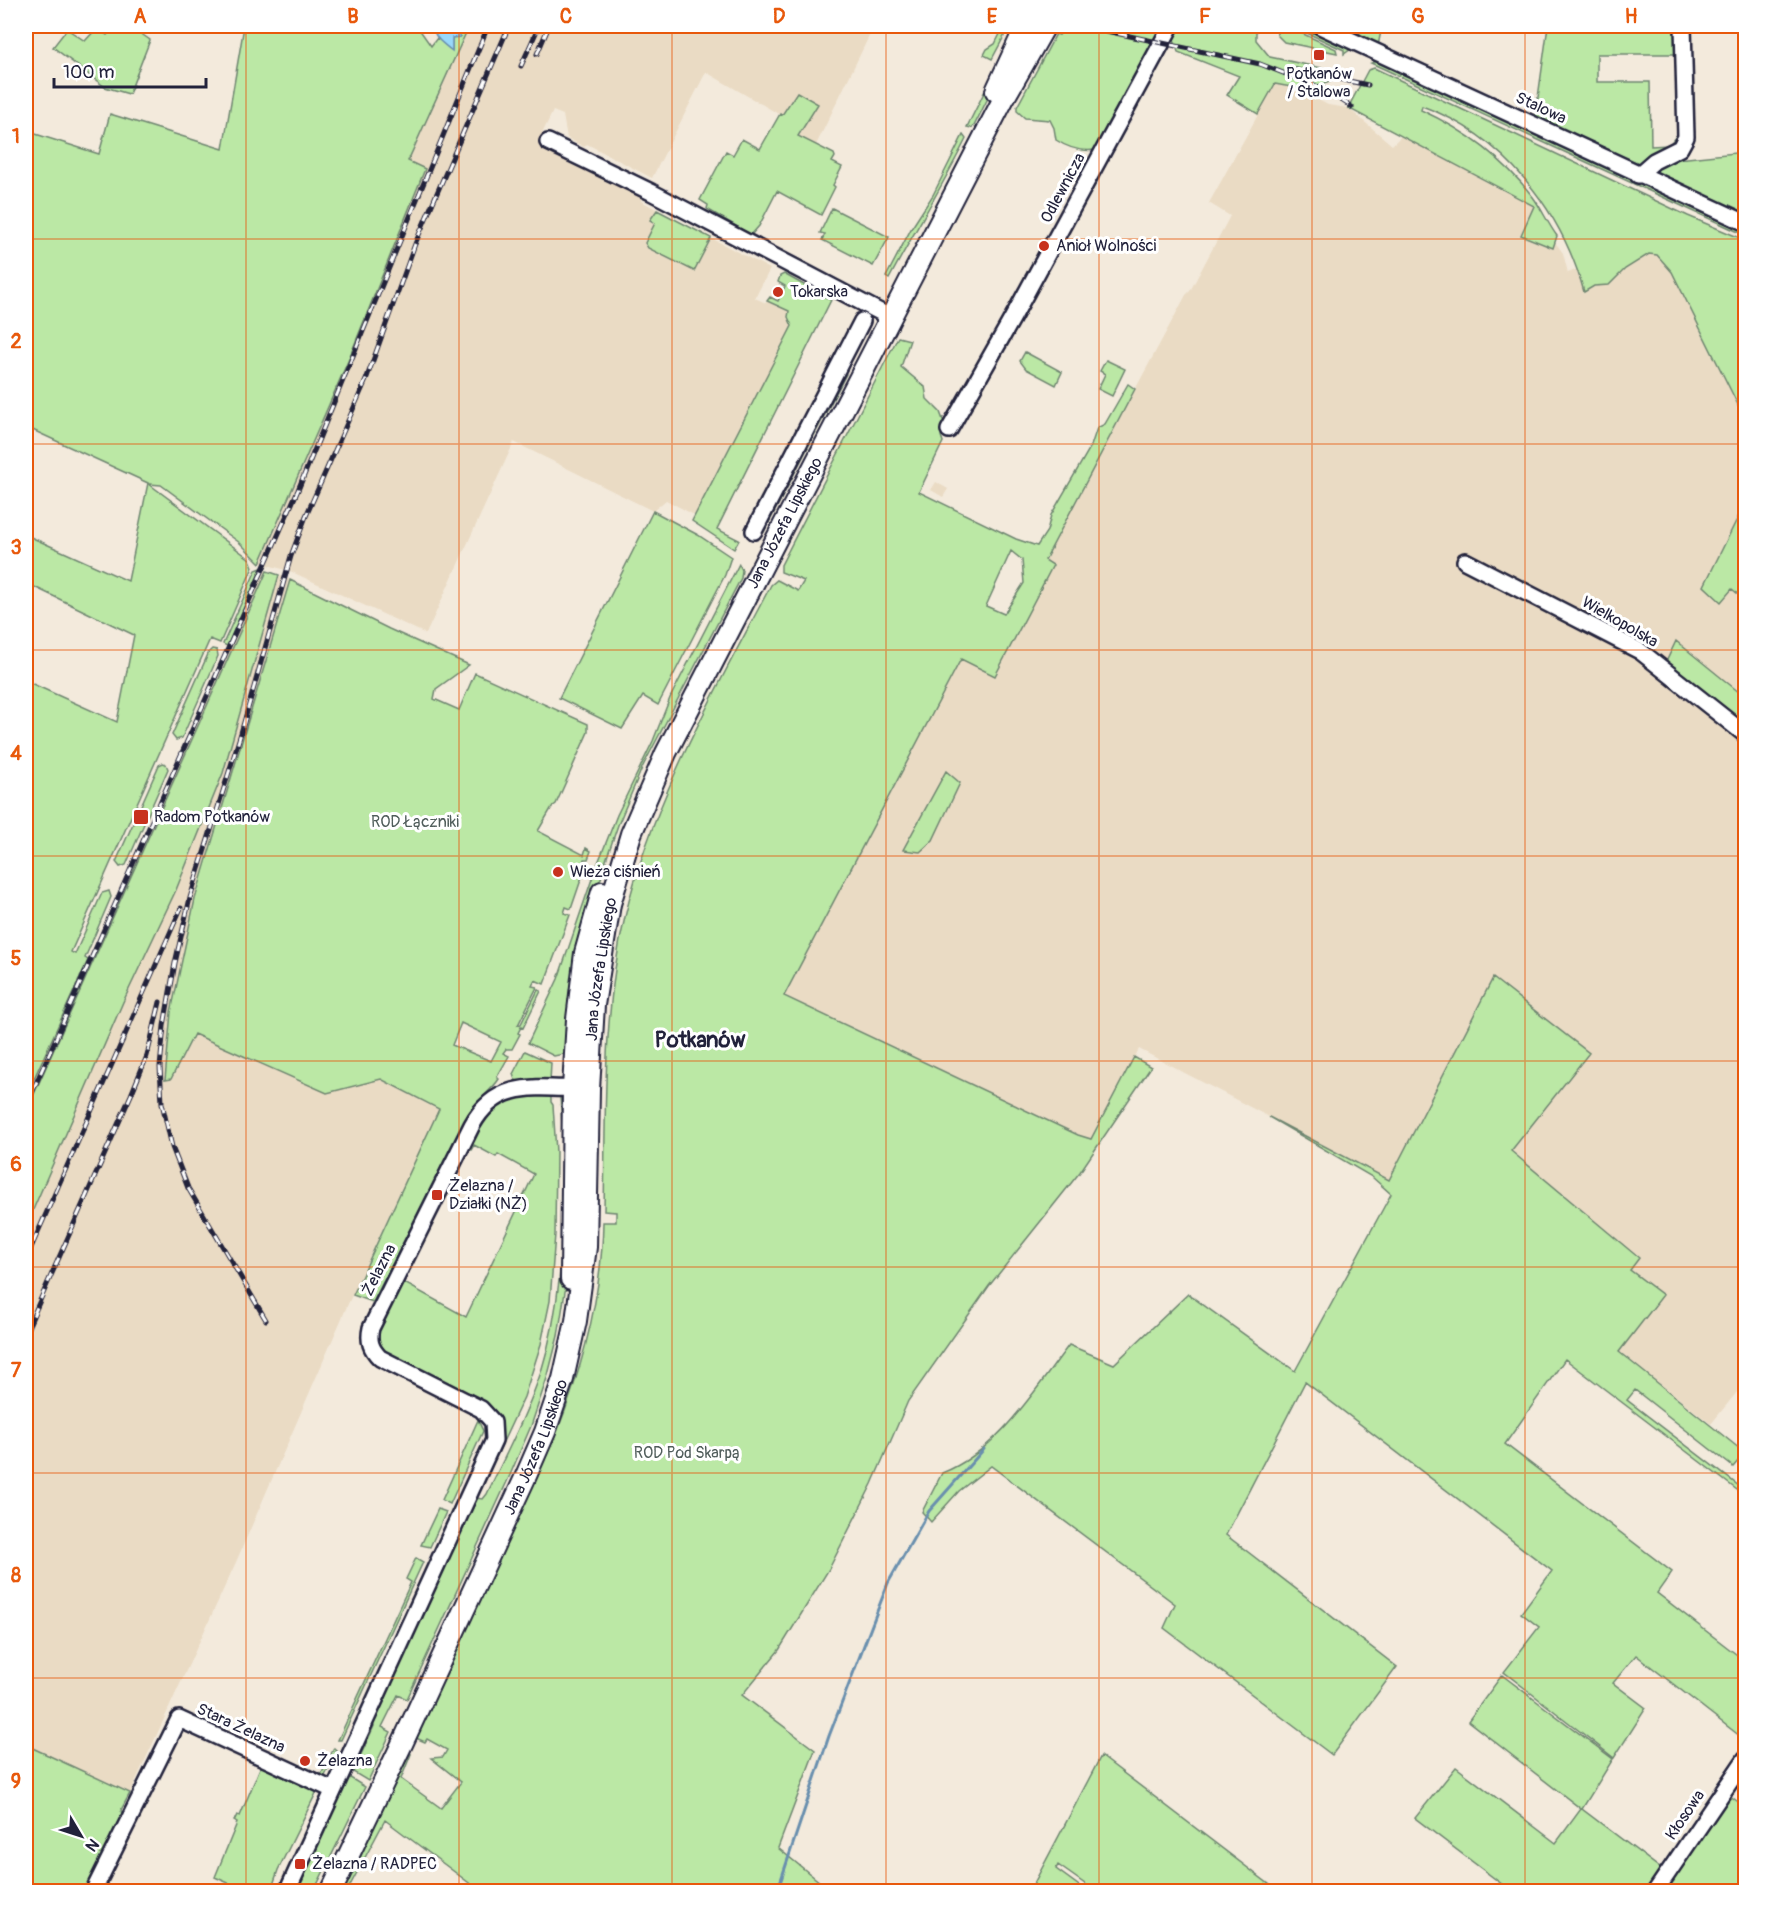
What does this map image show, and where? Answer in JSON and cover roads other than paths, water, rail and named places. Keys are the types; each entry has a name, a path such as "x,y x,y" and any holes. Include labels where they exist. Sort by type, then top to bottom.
{"main road":[{"name":"Jana Józefa Lipskiego","path":"888,315 1026,26"},
{"name":"Jana Józefa Lipskiego","path":"331,1892 411,1726 525,1478 556,1401 574,1331 586,1247 579,998 589,935 628,812 664,733 1004,98 1045,26"},
{"name":"Jana Józefa Lipskiego","path":"319,1892 402,1721 494,1521 526,1451 548,1394 571,1287 581,1089"}],"street":[{"name":"Odlewnicza","path":"949,430 1044,262 1171,26"},
{"name":"Stalowa","path":"1320,26 1746,224"},
{"path":"1638,175 1654,160 1680,148 1686,137 1683,26"},
{"path":"548,142 651,192 888,315"},
{"path":"754,531 862,321"},
{"name":"Wielkopolska","path":"1465,561 1640,651 1746,735"},
{"name":"Żelazna","path":"287,1892 495,1436 490,1418 481,1408 380,1358 370,1345 371,1328 482,1109 494,1098 516,1089 581,1089"},
{"name":"Stara Żelazna","path":"93,1892 179,1719 333,1790"},
{"name":"Kłosowa","path":"1655,1892 1746,1758"}],"water":[{"path":"433,26 460,26 460,37 452,38 452,51 437,37"}],"waterway":[{"path":"777,1892 829,1736 888,1583 929,1511 984,1449"}],"railway":[{"path":"26,1106 298,490 488,26"},
{"path":"266,1320 188,1188 172,1147 162,1103 160,1067 164,1026 175,963 190,898 241,733 291,556 306,516 366,380 415,244 509,26"},
{"path":"521,66 539,26"},
{"path":"537,54 549,26"},
{"path":"1083,26 1260,64 1324,89 1352,107"},
{"path":"1296,70 1368,85"},
{"path":"26,1259 181,908"},
{"path":"26,1332 147,1056 160,1002"}],"place":[{"name":"Potkanów / Stalowa","path":"1319,55"},
{"name":"Anioł Wolności","path":"1044,246"},
{"name":"Tokarska","path":"778,292"},
{"name":"Radom Potkanów","path":"141,817"},
{"name":"Wieża ciśnień","path":"558,872"},
{"name":"Żelazna / Działki (NŻ)","path":"437,1195"},
{"name":"Żelazna","path":"305,1761"},
{"name":"Żelazna / RADPEC","path":"300,1864"}],"district":[{"name":"Potkanów","path":"700,1040"}],"park label":[{"name":"ROD Łączniki","path":"415,822"},
{"name":"ROD Pod Skarpą","path":"687,1453"}]}
